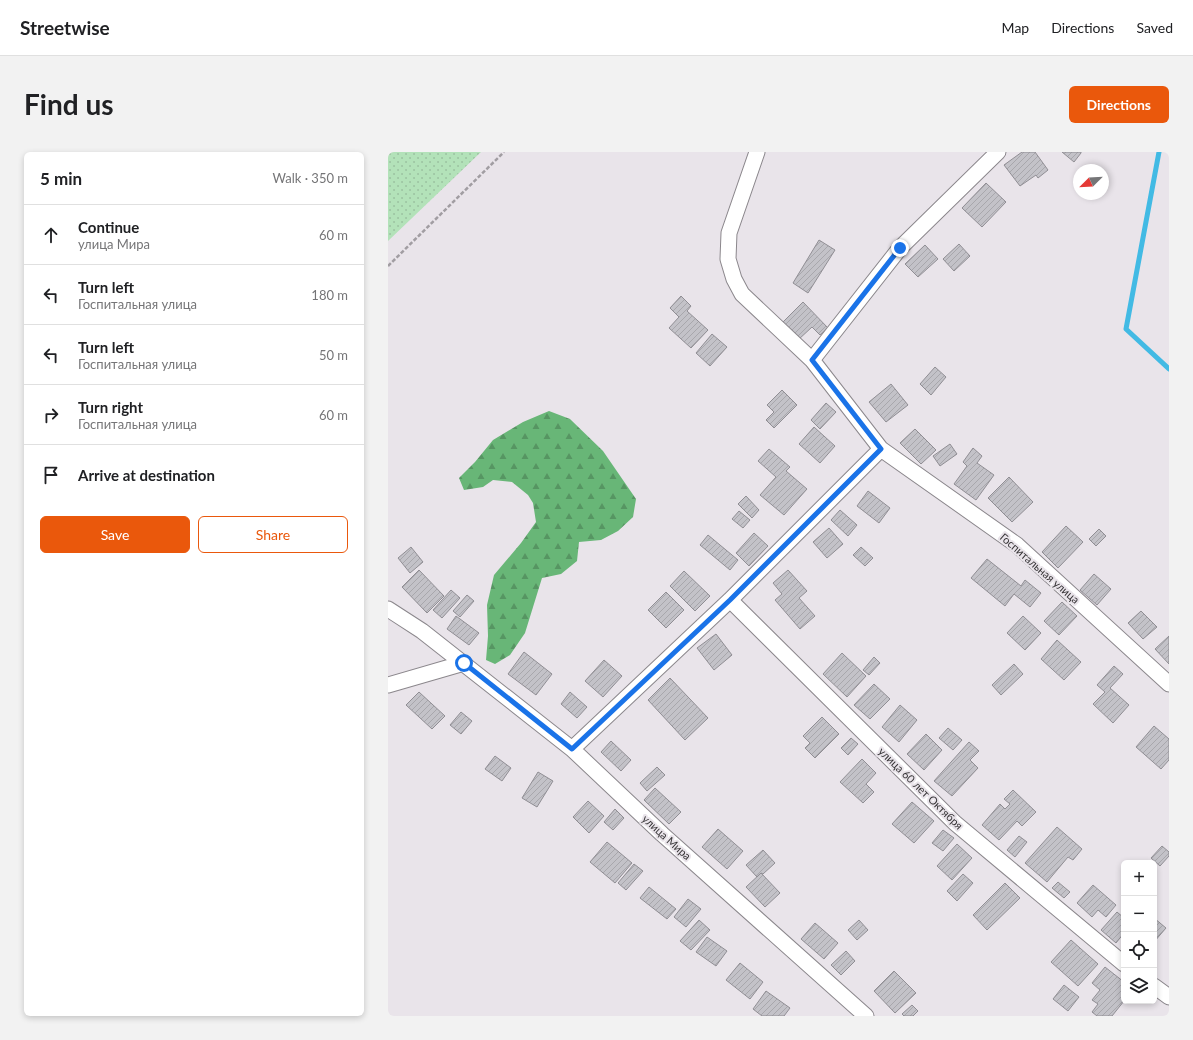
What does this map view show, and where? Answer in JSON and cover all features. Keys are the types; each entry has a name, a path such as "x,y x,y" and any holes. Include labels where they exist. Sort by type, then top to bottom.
{"street":[{"name":"Госпитальная улица","path":"757,152 729,233 728,259 734,278 742,294 812,360 881,449 1017,545 1169,684"},
{"path":"812,360 900,248 998,152"},
{"path":"572,749 730,600 881,449"},
{"name":"улица 60 лет Октября","path":"730,600 955,823 1121,961"},
{"name":"улица Мира","path":"388,609 422,631 572,749 662,834 866,1016"},
{"path":"388,685 464,663"},
{"path":"1157,988 1169,997"}],"path":[{"path":"388,266 504,152"}],"green space":[{"path":"388,152 481,152 388,241"},
{"path":"549,411 570,419 603,451 636,499 633,517 618,531 601,540 579,542 577,561 561,574 542,578 525,633 510,655 495,664 486,660 488,636 487,605 494,575 521,543 536,522 533,503 528,495 512,482 493,480 483,487 464,490 459,478 475,462 493,440 523,422"}],"building":[{"path":"1022,152 1035,152 1048,170 1038,178 1036,175 1020,186 1004,165"},
{"path":"1062,152 1081,152 1081,153 1074,162"},
{"path":"986,183 1006,202 982,227 962,208"},
{"path":"819,240 835,250 808,293 793,283"},
{"path":"959,244 970,256 954,271 943,259"},
{"path":"925,245 938,259 918,277 905,264"},
{"path":"681,296 691,306 687,311 708,330 691,348 669,328 679,317 670,308"},
{"path":"803,302 828,328 820,335 812,327 798,340 782,323"},
{"path":"712,334 727,347 710,366 696,353"},
{"path":"935,367 946,377 931,395 920,384"},
{"path":"891,384 908,405 886,422 869,402"},
{"path":"782,390 797,405 774,428 766,420 774,412 767,405"},
{"path":"826,403 836,412 820,429 811,420"},
{"path":"814,427 835,446 820,463 799,444"},
{"path":"915,429 936,450 921,464 900,443"},
{"path":"950,444 957,454 940,466 933,456"},
{"path":"973,448 982,456 977,463 994,475 976,500 954,484 967,466 963,462"},
{"path":"769,449 790,467 786,471 807,489 784,515 760,495 776,477 758,461"},
{"path":"1009,477 1033,502 1012,522 988,498"},
{"path":"868,491 890,508 879,523 857,506"},
{"path":"746,496 759,510 752,518 738,504"},
{"path":"840,510 857,525 848,536 831,520"},
{"path":"739,511 750,520 743,528 732,519"},
{"path":"1066,526 1083,542 1058,568 1042,552"},
{"path":"829,528 843,544 827,558 813,542"},
{"path":"1099,529 1106,536 1096,546 1089,539"},
{"path":"754,533 768,546 749,566 736,553"},
{"path":"708,535 738,560 730,570 700,545"},
{"path":"411,547 423,562 410,573 398,558"},
{"path":"861,547 873,558 865,566 853,555"},
{"path":"987,559 1021,586 1025,580 1041,593 1030,607 1014,594 1005,606 971,578"},
{"path":"419,570 444,596 427,613 402,587"},
{"path":"788,570 807,591 799,598 815,616 800,629 775,600 782,594 773,583"},
{"path":"684,571 710,596 695,611 670,586"},
{"path":"1094,574 1111,589 1097,605 1080,590"},
{"path":"451,590 460,598 442,618 433,610"},
{"path":"666,592 684,610 666,628 648,610"},
{"path":"467,595 474,601 460,617 453,611"},
{"path":"1062,602 1077,616 1059,635 1044,621"},
{"path":"1141,611 1157,627 1143,639 1128,623"},
{"path":"456,616 479,633 469,645 447,629"},
{"path":"1023,616 1041,633 1025,650 1007,633"},
{"path":"716,634 732,655 714,670 697,648"},
{"path":"1169,636 1169,664 1155,649"},
{"path":"1057,640 1081,662 1064,680 1041,659"},
{"path":"524,652 552,674 536,695 508,674"},
{"path":"842,653 866,676 847,697 823,674"},
{"path":"874,657 880,663 869,675 863,670"},
{"path":"604,660 622,676 603,697 585,681"},
{"path":"1014,664 1023,674 1001,695 992,685"},
{"path":"1114,666 1123,674 1110,688 1129,705 1113,723 1093,704 1105,692 1097,685"},
{"path":"670,678 708,718 685,740 648,700"},
{"path":"874,684 890,699 870,719 854,705"},
{"path":"419,692 445,716 432,729 406,705"},
{"path":"570,692 587,707 577,718 561,704"},
{"path":"900,705 917,720 899,742 882,727"},
{"path":"461,712 472,721 461,734 450,725"},
{"path":"822,717 839,734 815,758 805,748 810,743 803,736"},
{"path":"1154,726 1169,739 1169,760 1161,769 1136,747"},
{"path":"948,728 962,740 953,750 939,738"},
{"path":"926,734 942,750 924,770 907,754"},
{"path":"851,738 858,744 848,755 841,748"},
{"path":"611,741 631,760 621,771 601,752"},
{"path":"969,742 979,751 970,760 978,768 952,796 934,781"},
{"path":"495,756 511,768 502,781 485,769"},
{"path":"862,759 876,773 866,784 874,792 863,803 840,782"},
{"path":"657,767 665,775 647,791 640,783"},
{"path":"538,772 553,781 537,807 522,798"},
{"path":"655,788 681,812 669,824 644,800"},
{"path":"1013,790 1036,812 1022,826 1017,821 999,840 982,825 1000,804 1005,809 1010,804 1004,799"},
{"path":"588,801 604,816 589,833 573,817"},
{"path":"912,802 934,821 914,843 892,824"},
{"path":"615,809 624,818 613,830 604,822"},
{"path":"1057,827 1082,849 1073,860 1068,857 1047,882 1025,863"},
{"path":"718,829 743,851 727,869 702,847"},
{"path":"943,830 954,838 943,851 932,843"},
{"path":"1019,836 1027,842 1015,857 1007,850"},
{"path":"607,842 632,863 615,883 590,862"},
{"path":"957,844 972,858 952,880 937,866"},
{"path":"1162,846 1169,852 1169,856 1160,866 1157,863 1157,860 1151,858"},
{"path":"763,850 775,863 763,874 761,873 757,877 746,865"},
{"path":"634,864 643,871 626,890 618,883"},
{"path":"761,873 780,893 765,907 746,887"},
{"path":"963,874 973,883 957,901 947,891"},
{"path":"1058,882 1070,892 1064,898 1052,888"},
{"path":"1005,883 1020,898 987,930 973,915"},
{"path":"1093,885 1116,905 1106,917 1098,910 1092,917 1077,903"},
{"path":"649,887 676,909 667,919 640,898"},
{"path":"688,899 701,909 686,927 674,917"},
{"path":"1117,912 1121,915 1121,937 1116,943 1101,930"},
{"path":"699,920 710,930 691,950 680,941"},
{"path":"859,920 868,930 857,940 848,930"},
{"path":"1157,920 1166,928 1157,938"},
{"path":"815,923 838,943 824,959 801,939"},
{"path":"707,937 727,951 716,966 696,952"},
{"path":"1071,940 1098,964 1078,986 1051,962"},
{"path":"846,951 855,961 841,975 831,965"},
{"path":"740,963 763,982 750,999 726,980"},
{"path":"1105,967 1121,980 1122,1004 1112,1016 1097,1016 1092,1012 1098,1004 1092,1000 1100,990 1092,983"},
{"path":"894,971 916,993 895,1013 874,991"},
{"path":"1064,985 1079,997 1068,1011 1053,999"},
{"path":"766,991 790,1008 784,1016 762,1016 753,1009"},
{"path":"912,1005 918,1011 913,1016 904,1016 902,1014"}],"waterway":[{"path":"1159,152 1126,329 1169,369"}],"route":[{"path":"464,663 572,749 730,600 881,449 812,360 900,248"}]}
